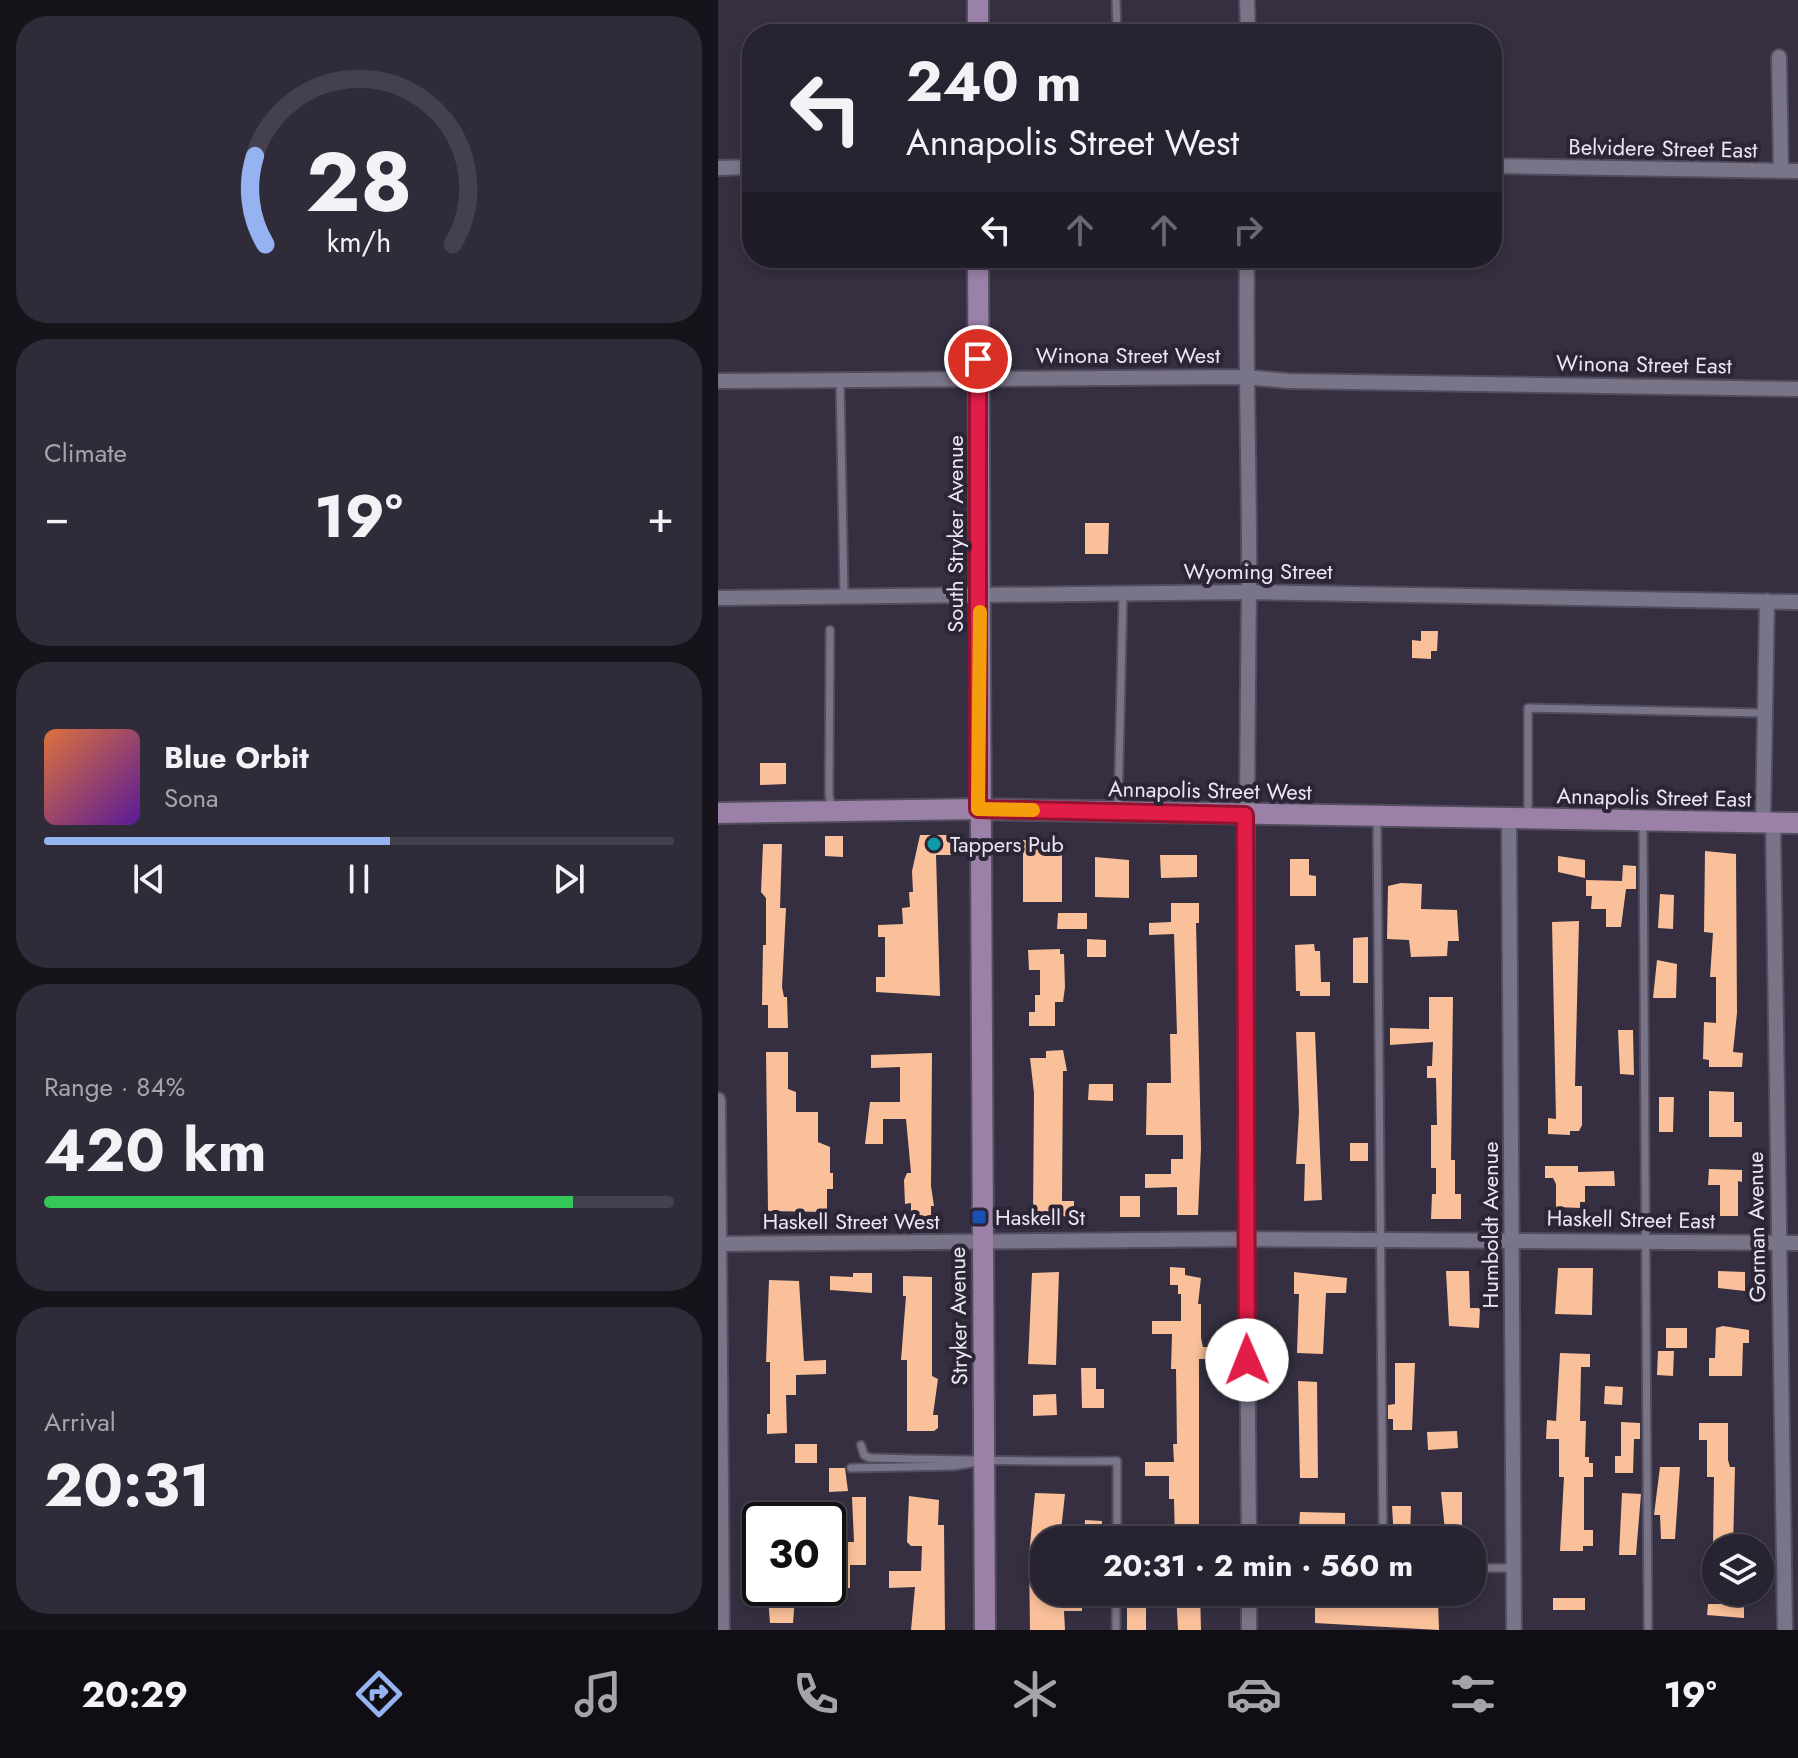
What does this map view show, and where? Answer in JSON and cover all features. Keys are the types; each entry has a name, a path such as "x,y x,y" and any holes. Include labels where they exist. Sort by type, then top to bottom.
{"street":[{"path":"978,0 978,24"},
{"path":"1247,0 1248,24"},
{"path":"1779,57 1781,171"},
{"path":"718,168 742,167"},
{"name":"Belvidere Street East","path":"1502,167 1798,171"},
{"name":"South Stryker Avenue","path":"978,268 978,809"},
{"path":"1247,268 1244,377 1249,592 1245,815 1249,1526"},
{"name":"Winona Street West","path":"718,381 1244,377 1289,381 1490,384"},
{"name":"Winona Street East","path":"1490,384 1798,389"},
{"name":"Wyoming Street","path":"718,598 1249,592 1798,602"},
{"name":"Gorman Avenue","path":"1767,601 1762,713 1768,823 1785,1630"},
{"name":"Annapolis Street West","path":"718,813 978,809 1519,820"},
{"name":"Stryker Avenue","path":"978,809 979,1463 985,1630"},
{"name":"Annapolis Street East","path":"1519,820 1798,823"},
{"name":"Humboldt Avenue","path":"1514,1630 1512,1240 1519,820"},
{"path":"718,1100 722,1630"},
{"name":"Haskell Street West","path":"719,1244 1512,1240"},
{"name":"Haskell Street East","path":"1512,1240 1798,1243"},
{"path":"1249,1606 1249,1630"}],"lane":[{"path":"1116,0 1117,24"},
{"path":"840,381 844,595"},
{"path":"1118,812 1123,593"},
{"path":"830,630 829,795 832,812"},
{"path":"1519,820 1528,708 1762,713"},
{"path":"1377,818 1383,1526"},
{"path":"1643,821 1648,1630"},
{"path":"861,1445 864,1455 870,1458 959,1458 979,1463"},
{"path":"851,1468 1117,1461 1117,1526"},
{"path":"1486,1568 1513,1568"},
{"path":"1116,1606 1116,1630"}],"building":[{"path":"1085,523 1109,523 1108,554 1085,554"},
{"path":"1421,631 1438,631 1437,651 1431,651 1431,659 1412,658 1412,640 1421,641"},
{"path":"760,763 786,763 786,784 760,785"},
{"path":"920,835 952,835 952,855 936,855 940,996 876,992 876,977 885,977 885,937 878,937 878,925 903,924 902,908 910,907 909,892 913,892 912,871"},
{"path":"825,836 843,836 843,857 825,856"},
{"path":"1023,840 1062,843 1062,902 1023,902"},
{"path":"763,844 782,844 780,908 786,908 782,987 784,997 787,997 788,1028 768,1028 768,1005 762,1005 763,945 766,945 766,898 761,892"},
{"path":"1705,851 1736,854 1737,1013 1733,1052 1743,1053 1742,1067 1709,1067 1709,1060 1703,1059 1704,1022 1716,1023 1716,977 1710,977 1713,933 1704,932"},
{"path":"1160,855 1197,855 1197,877 1161,878"},
{"path":"1558,856 1585,860 1585,878 1558,872"},
{"path":"1095,857 1129,860 1129,898 1095,897"},
{"path":"1290,859 1309,859 1309,875 1316,876 1316,896 1290,896"},
{"path":"1623,865 1636,866 1636,889 1626,889 1621,927 1606,927 1606,909 1591,909 1592,896 1586,896 1586,880 1622,881"},
{"path":"1422,884 1421,909 1457,910 1459,941 1448,941 1447,956 1411,957 1409,940 1387,939 1388,886"},
{"path":"1660,894 1674,895 1673,929 1658,928"},
{"path":"1171,903 1199,903 1199,923 1196,923 1201,1148 1198,1215 1177,1215 1177,1187 1145,1188 1145,1174 1171,1174 1171,1159 1183,1159 1183,1135 1146,1135 1147,1083 1171,1083 1170,1034 1177,1034 1174,934 1149,935 1149,923 1171,922"},
{"path":"1058,913 1087,913 1087,929 1057,929"},
{"path":"1579,921 1575,1086 1582,1086 1582,1125 1579,1131 1570,1131 1570,1135 1548,1134 1548,1118 1556,1119 1552,922"},
{"path":"1368,937 1368,983 1353,983 1353,938"},
{"path":"1087,939 1106,940 1106,957 1087,957"},
{"path":"1314,944 1315,951 1320,951 1321,982 1330,982 1330,996 1300,996 1300,991 1296,991 1295,945"},
{"path":"1060,949 1060,954 1064,954 1065,987 1063,1002 1055,1002 1055,1026 1029,1026 1029,1012 1035,1012 1035,995 1040,995 1040,970 1029,970 1028,950"},
{"path":"1657,960 1677,964 1676,998 1653,998"},
{"path":"1429,997 1453,997 1451,1160 1455,1160 1455,1194 1461,1194 1461,1219 1431,1219 1432,1194 1436,1194 1436,1168 1431,1168 1431,1125 1437,1125 1436,1078 1427,1078 1427,1066 1432,1066 1433,1042 1390,1045 1390,1028 1429,1029"},
{"path":"1618,1030 1633,1030 1634,1075 1620,1074"},
{"path":"1296,1032 1315,1032 1322,1200 1304,1201 1305,1164 1296,1164 1299,1112"},
{"path":"1063,1050 1067,1071 1063,1071 1062,1201 1074,1201 1074,1216 1033,1217 1034,1093 1030,1058 1046,1058 1046,1051"},
{"path":"766,1052 788,1052 788,1089 796,1092 796,1112 818,1112 818,1142 830,1147 830,1173 833,1173 833,1189 827,1189 827,1212 768,1211"},
{"path":"932,1053 931,1186 934,1206 931,1206 931,1216 911,1216 911,1203 905,1204 904,1180 907,1173 911,1173 906,1119 883,1119 883,1144 865,1144 870,1102 900,1102 900,1067 871,1068 871,1055"},
{"path":"1089,1084 1113,1084 1113,1101 1088,1100"},
{"path":"1709,1091 1734,1092 1734,1122 1742,1122 1742,1137 1709,1137"},
{"path":"1659,1097 1674,1097 1673,1132 1659,1132"},
{"path":"1350,1143 1368,1143 1368,1161 1350,1161"},
{"path":"1545,1166 1578,1166 1578,1172 1614,1171 1615,1186 1585,1186 1585,1202 1580,1202 1580,1208 1556,1207 1556,1184 1553,1178 1545,1178"},
{"path":"1709,1169 1742,1170 1742,1182 1738,1181 1738,1216 1720,1216 1720,1185 1708,1185"},
{"path":"1120,1196 1140,1196 1140,1217 1120,1217"},
{"path":"1170,1267 1185,1268 1185,1275 1201,1278 1198,1304 1201,1304 1201,1338 1203,1347 1208,1347 1208,1359 1199,1359 1199,1526 1175,1526 1174,1499 1169,1499 1169,1476 1145,1476 1145,1462 1174,1462 1173,1444 1177,1444 1176,1369 1171,1369 1172,1334 1152,1334 1152,1321 1181,1321 1181,1294 1178,1294 1178,1285 1170,1285"},
{"path":"1558,1268 1593,1268 1592,1315 1555,1314"},
{"path":"1446,1271 1469,1271 1470,1308 1480,1308 1479,1328 1449,1326"},
{"path":"1718,1271 1745,1272 1745,1291 1718,1288"},
{"path":"1059,1272 1056,1365 1028,1364 1032,1273"},
{"path":"1294,1272 1347,1278 1346,1293 1326,1293 1323,1354 1297,1353 1299,1294 1294,1294"},
{"path":"853,1273 872,1273 872,1293 830,1290 830,1276 853,1277"},
{"path":"903,1276 932,1277 932,1376 938,1379 933,1415 938,1415 938,1428 934,1431 907,1431 907,1360 901,1360 906,1296 903,1296"},
{"path":"769,1280 799,1281 804,1361 826,1360 826,1374 796,1375 796,1395 786,1395 787,1433 767,1434 767,1414 770,1414 770,1362 766,1362"},
{"path":"1723,1326 1749,1330 1749,1343 1743,1343 1742,1376 1709,1376 1709,1358 1715,1358 1716,1328"},
{"path":"1666,1328 1687,1328 1687,1348 1666,1348"},
{"path":"1658,1351 1674,1351 1673,1376 1657,1375"},
{"path":"1560,1353 1590,1354 1590,1367 1581,1367 1580,1421 1586,1421 1585,1457 1593,1463 1593,1477 1584,1477 1584,1530 1593,1530 1593,1546 1583,1546 1583,1551 1560,1551 1564,1477 1559,1477 1559,1439 1546,1439 1547,1420 1556,1421"},
{"path":"1395,1363 1415,1363 1412,1430 1393,1430 1393,1419 1388,1419 1388,1405 1395,1404"},
{"path":"1081,1368 1096,1368 1096,1389 1104,1389 1104,1408 1082,1408"},
{"path":"1298,1381 1317,1382 1318,1478 1300,1478"},
{"path":"1605,1386 1623,1387 1622,1405 1604,1404"},
{"path":"1056,1394 1057,1415 1033,1416 1033,1395"},
{"path":"1621,1422 1640,1423 1640,1439 1634,1439 1633,1473 1615,1473 1615,1456 1621,1456"},
{"path":"1699,1423 1728,1423 1728,1460 1730,1467 1735,1467 1733,1534 1713,1534 1714,1477 1707,1477 1707,1440 1699,1440"},
{"path":"1457,1431 1458,1448 1428,1450 1427,1432"},
{"path":"795,1444 817,1444 817,1463 795,1463"},
{"path":"1660,1467 1680,1467 1675,1539 1661,1539 1660,1515 1654,1515"},
{"path":"829,1468 845,1468 848,1491 829,1492"},
{"path":"1441,1492 1462,1492 1462,1526 1445,1526"},
{"path":"1035,1493 1065,1494 1062,1526 1032,1526"},
{"path":"1622,1493 1641,1494 1636,1555 1619,1555"},
{"path":"909,1496 939,1500 938,1525 944,1525 945,1630 911,1630 915,1587 889,1588 889,1571 921,1571 922,1546 911,1546 907,1542"},
{"path":"852,1497 866,1497 866,1565 850,1565 850,1588 846,1588 846,1542 854,1542"},
{"path":"1392,1506 1411,1506 1410,1526 1393,1526"},
{"path":"1300,1512 1345,1513 1345,1526 1299,1526"},
{"path":"1085,1520 1102,1521 1102,1526 1085,1526"},
{"path":"1030,1545 1030,1606 1082,1606 1082,1611 1064,1611 1065,1630 1030,1630 1029,1555"},
{"path":"1553,1598 1585,1598 1585,1610 1553,1610"},
{"path":"769,1606 794,1606 793,1623 770,1623"},
{"path":"1127,1606 1146,1606 1146,1630 1127,1630"},
{"path":"1177,1606 1200,1606 1201,1630 1178,1630"},
{"path":"1438,1606 1439,1630 1315,1623 1315,1608"},
{"path":"1708,1606 1744,1606 1744,1618 1707,1615"}],"slow traffic":[{"path":"980,612 978,809 1033,810"}],"place":[{"name":"Tappers Pub","path":"934,844"},
{"name":"Haskell St","path":"979,1217"}],"route":[{"path":"978,359 978,809 1245,815 1247,1360"}]}
